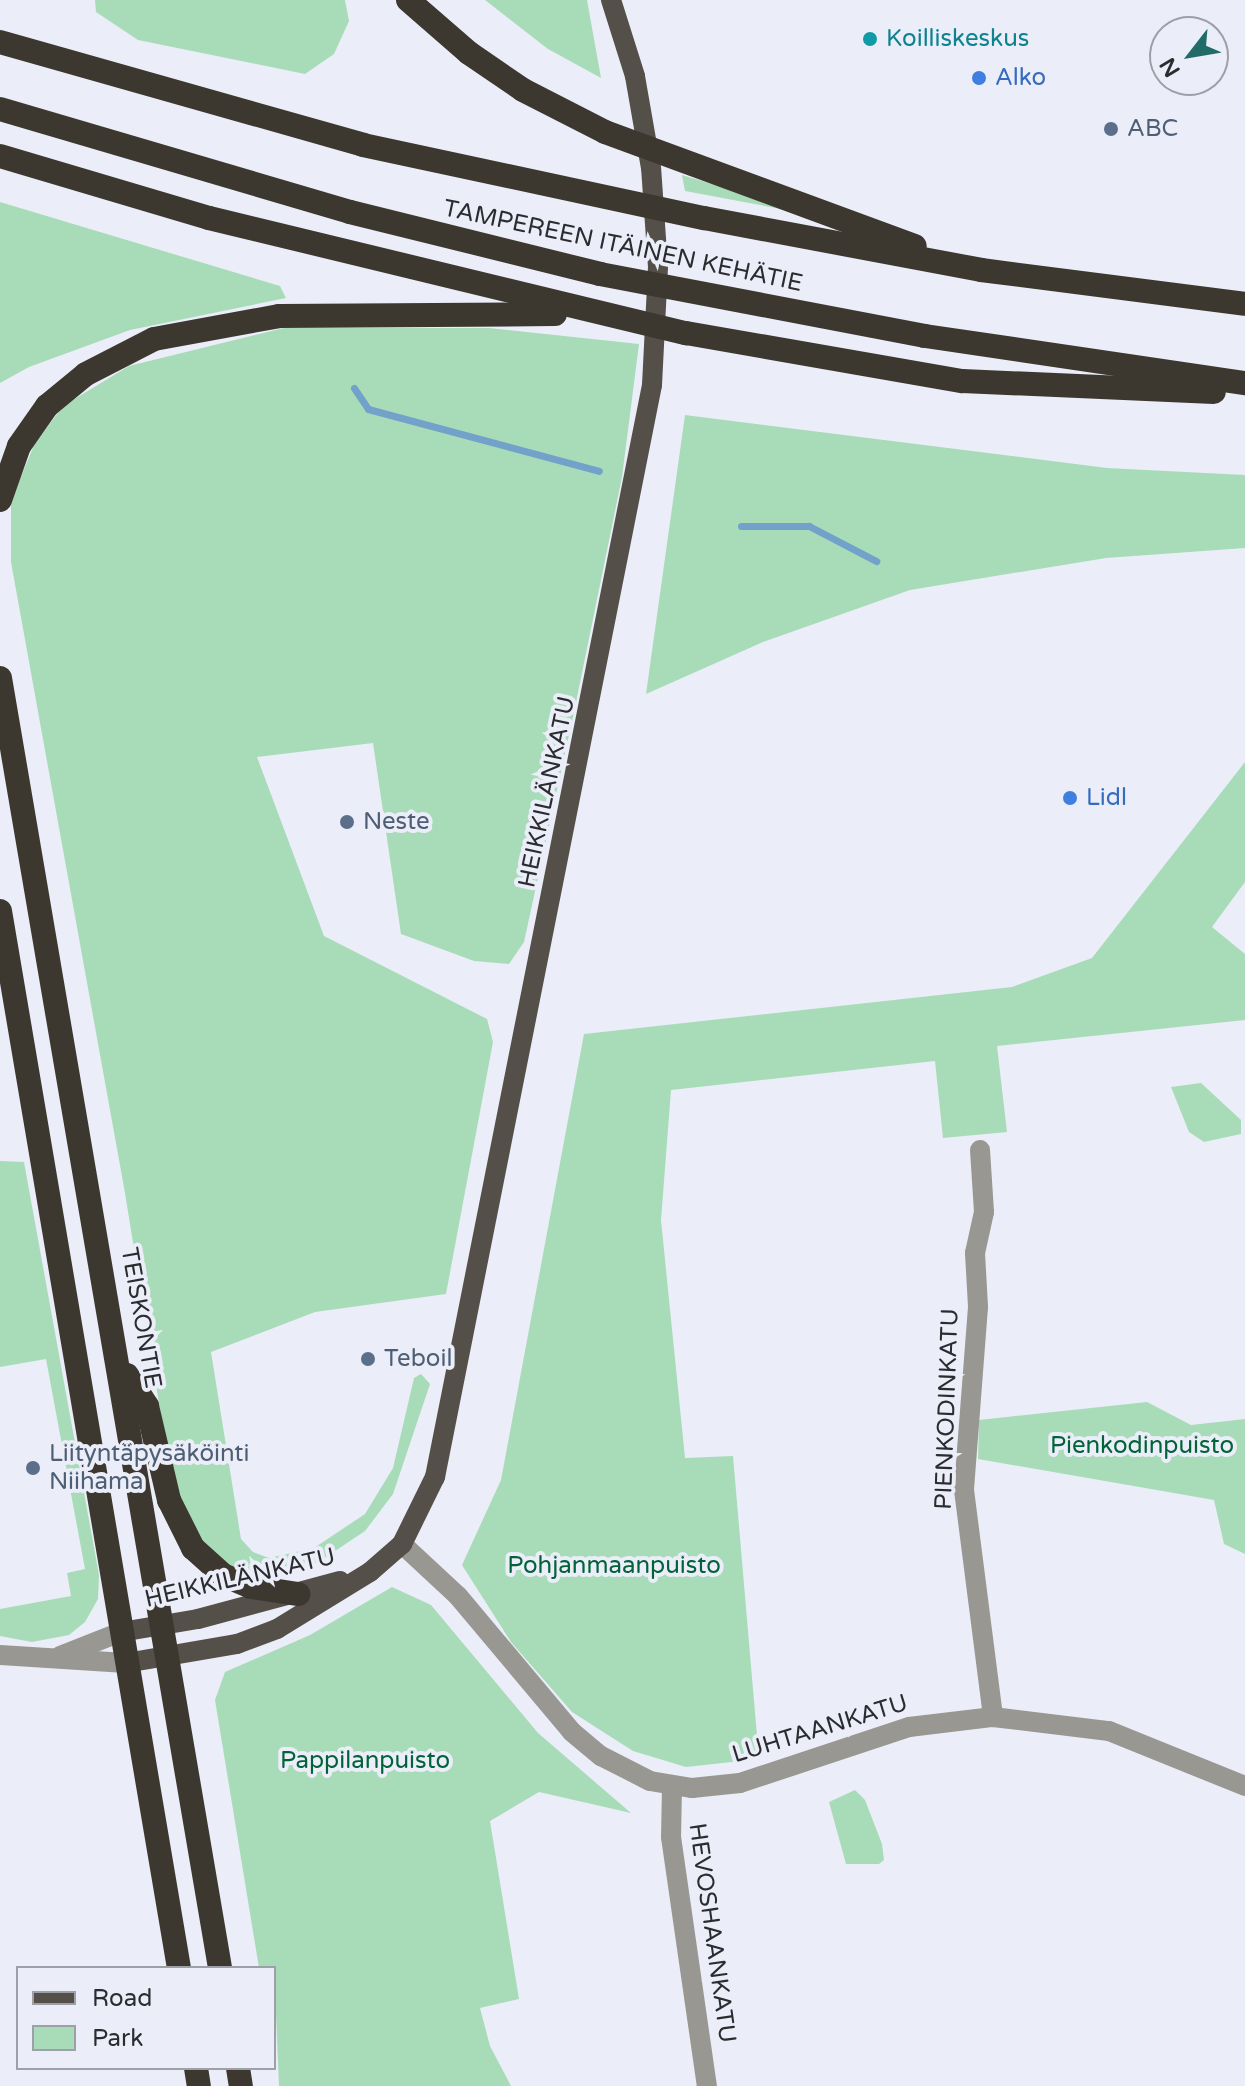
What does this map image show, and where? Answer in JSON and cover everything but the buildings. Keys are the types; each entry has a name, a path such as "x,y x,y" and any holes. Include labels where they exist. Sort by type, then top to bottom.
{"highway":[{"path":"408,0 490,68 605,132 981,270"},
{"name":"TAMPEREEN ITÄINEN KEHÄTIE","path":"0,42 363,145 704,218 981,270 1245,304"},
{"name":"TAMPEREEN ITÄINEN KEHÄTIE","path":"0,109 350,212 600,274 925,336 1245,383"},
{"path":"0,156 209,218 599,314 962,381 1132,392 1245,392"},
{"path":"0,500 19,446 47,406 86,374 154,339 279,316 348,312 599,314"},
{"name":"TEISKONTIE","path":"0,678 121,1366 220,1966"},
{"path":"0,911 179,1966"},
{"path":"121,1366 147,1406 169,1500 193,1548 223,1575 251,1587 298,1594"}],"main road":[{"name":"HEIKKILÄNKATU","path":"126,1663 237,1644 277,1629 370,1572 402,1544 424,1506 447,1436 649,405 658,300 655,202 642,112 615,9"},
{"name":"HEIKKILÄNKATU","path":"121,1632 298,1594 370,1572"}],"street":[{"name":"PIENKODINKATU","path":"980,1150 984,1212 975,1253 978,1307 964,1490 993,1717"},
{"name":"LUHTAANKATU","path":"402,1544 458,1596 572,1732 617,1766 672,1786 700,1788 762,1778 909,1727 993,1717 1109,1731 1245,1786"},
{"path":"49,1661 121,1632"},
{"path":"0,1655 49,1661 126,1663"},
{"name":"HEVOSHAANKATU","path":"672,1786 671,1837 707,2086"}],"green space":[{"path":"95,0 345,0 349,21 334,54 305,74 138,40 96,12"},
{"path":"485,0 587,0 601,78 548,49"},
{"path":"682,175 818,216 685,191"},
{"path":"0,202 280,286 286,298 130,330 29,367 0,383"},
{"path":"284,328 489,328 639,344 622,477 574,712 524,942 509,964 474,961 401,934 373,743 257,757 324,936 487,1019 493,1042 446,1294 315,1312 211,1352 241,1539 253,1552 269,1558 314,1548 365,1514 393,1468 414,1378 421,1374 430,1384 393,1494 365,1531 320,1561 282,1576 265,1576 239,1573 210,1554 187,1518 171,1478 125,1193 11,562 11,501 34,445 63,406 129,366"},
{"path":"685,415 1107,468 1245,475 1245,548 1106,558 910,590 763,642 646,694"},
{"name":"Pohjanmaanpuisto","path":"1245,762 1245,882 1212,927 1245,954 1245,1020 997,1046 1007,1132 943,1138 935,1061 671,1090 661,1220 685,1458 733,1456 759,1759 686,1767 633,1751 572,1712 511,1642 462,1565 501,1480 584,1034 1012,987 1092,958"},
{"path":"1201,1083 1241,1120 1241,1134 1204,1142 1189,1132 1171,1087"},
{"path":"0,1161 24,1162 99,1575 98,1599 85,1622 69,1635 32,1642 0,1636 0,1609 71,1596 67,1573 85,1569 46,1359 0,1367"},
{"name":"Pienkodinpuisto","path":"1147,1402 1191,1425 1245,1419 1245,1554 1224,1544 1214,1500 978,1459 979,1420"},
{"name":"Pappilanpuisto","path":"392,1587 431,1605 538,1733 631,1813 539,1792 490,1821 519,1999 480,2008 490,2046 511,2086 279,2086 276,1966 259,1966 215,1700 225,1672 310,1635"},
{"path":"855,1790 865,1800 882,1844 884,1860 879,1864 846,1864 829,1802"}],"waterway":[{"path":"354,388 368,409 599,471"},
{"path":"741,526 809,526 876,561"}],"place":[{"name":"Koilliskeskus","path":"870,39"},
{"name":"Alko","path":"979,78"},
{"name":"ABC","path":"1111,129"},
{"name":"Lidl","path":"1070,798"},
{"name":"Neste","path":"347,822"},
{"name":"Teboil","path":"368,1359"},
{"name":"Liityntäpysäköinti Niihama","path":"33,1468"}]}
